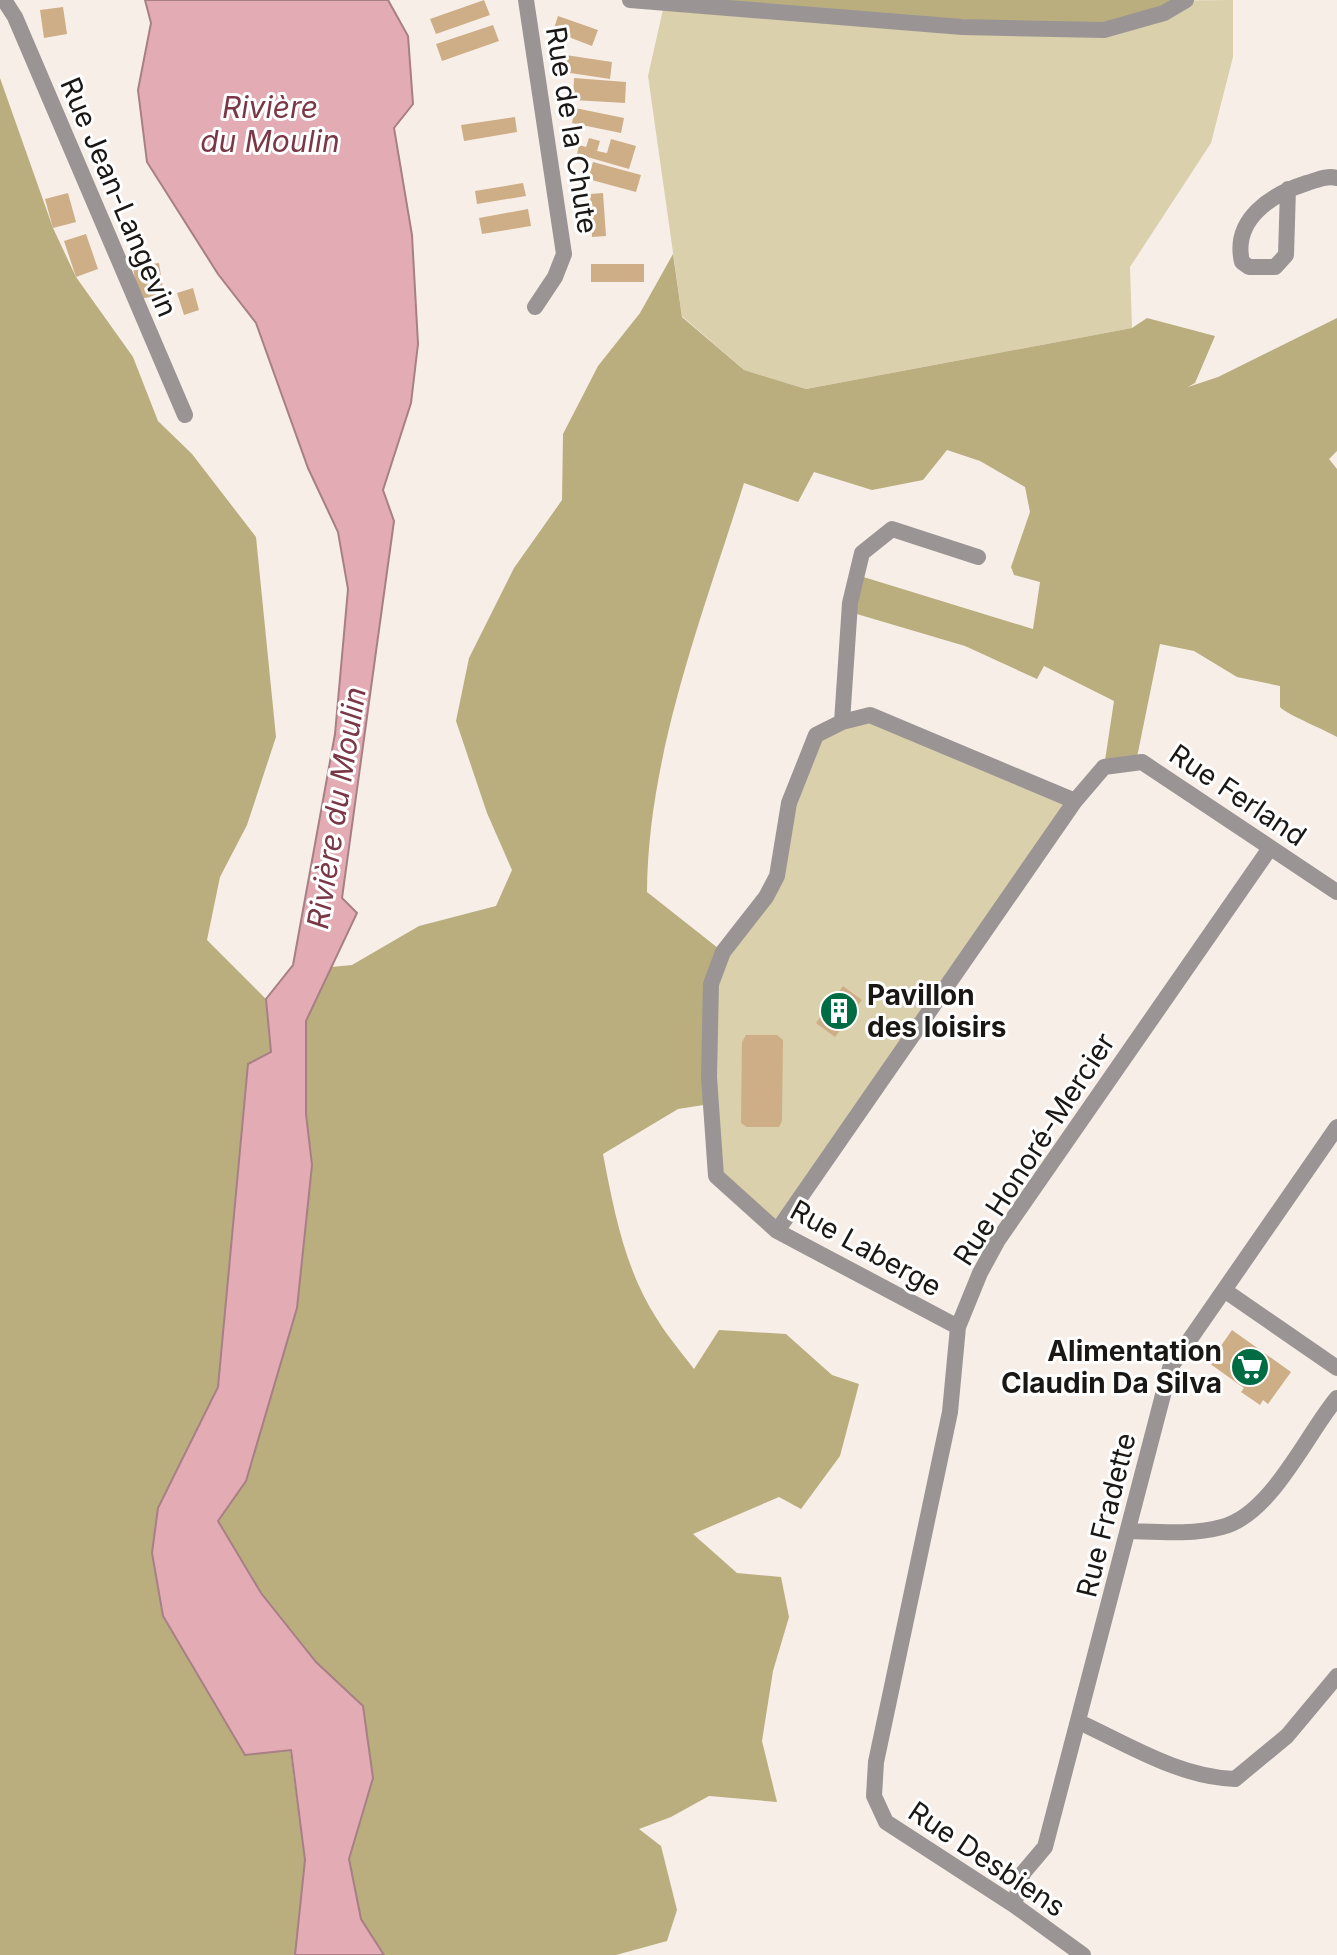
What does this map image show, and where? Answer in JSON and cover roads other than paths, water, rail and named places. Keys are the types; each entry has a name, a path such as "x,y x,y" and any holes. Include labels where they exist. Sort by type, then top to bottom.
{"street":[{"name":"Rue Jean-Langevin","path":"4,0 15,17 185,415"},
{"name":"Rue de la Chute","path":"526,0 564,254 555,277 535,307"},
{"path":"630,0 962,27 1104,30 1164,13 1186,0"},
{"path":"1288,189 1286,255 1275,267 1249,267 1242,262 1241,237 1256,212 1274,194 1288,189 1331,176 1337,178"},
{"path":"777,1231 1075,801 870,715 842,722 850,603 862,553 892,529 978,557"},
{"name":"Rue Laberge","path":"842,722 816,735 789,803 777,876 766,897 723,952 711,984 709,1077 716,1176 777,1231 958,1327"},
{"name":"Rue Ferland","path":"1075,801 1104,767 1142,762 1337,892"},
{"name":"Rue Honoré-Mercier","path":"874,1796 876,1762 950,1412 958,1327 980,1273 998,1240 1270,848"},
{"name":"Rue Fradette","path":"1014,1905 1023,1873 1045,1847 1170,1368 1337,1127"},
{"path":"1224,1290 1337,1368"},
{"path":"1129,1531 1184,1532 1225,1527 1263,1501 1337,1398"},
{"path":"1079,1722 1161,1761 1208,1778 1235,1779 1287,1736 1337,1676"},
{"name":"Rue Desbiens","path":"874,1796 886,1822 1014,1905 1083,1955"}],"water":[{"name":"Rivière du Moulin","path":"145,0 388,0 408,36 413,104 394,128 412,235 418,344 411,403 383,490 394,521 342,898 357,913 306,1021 306,1114 312,1165 297,1308 246,1481 218,1521 261,1593 316,1662 363,1706 373,1778 349,1859 361,1919 384,1955 295,1955 305,1860 291,1750 245,1755 163,1616 152,1553 158,1508 218,1387 248,1064 271,1052 266,999 293,965 335,734 348,589 338,532 308,468 256,323 218,274 147,162 138,90 151,23"}],"place":[{"name":"Pavillon des loisirs","path":"839,1011"},
{"name":"Alimentation Claudin Da Silva","path":"1250,1367"}]}
